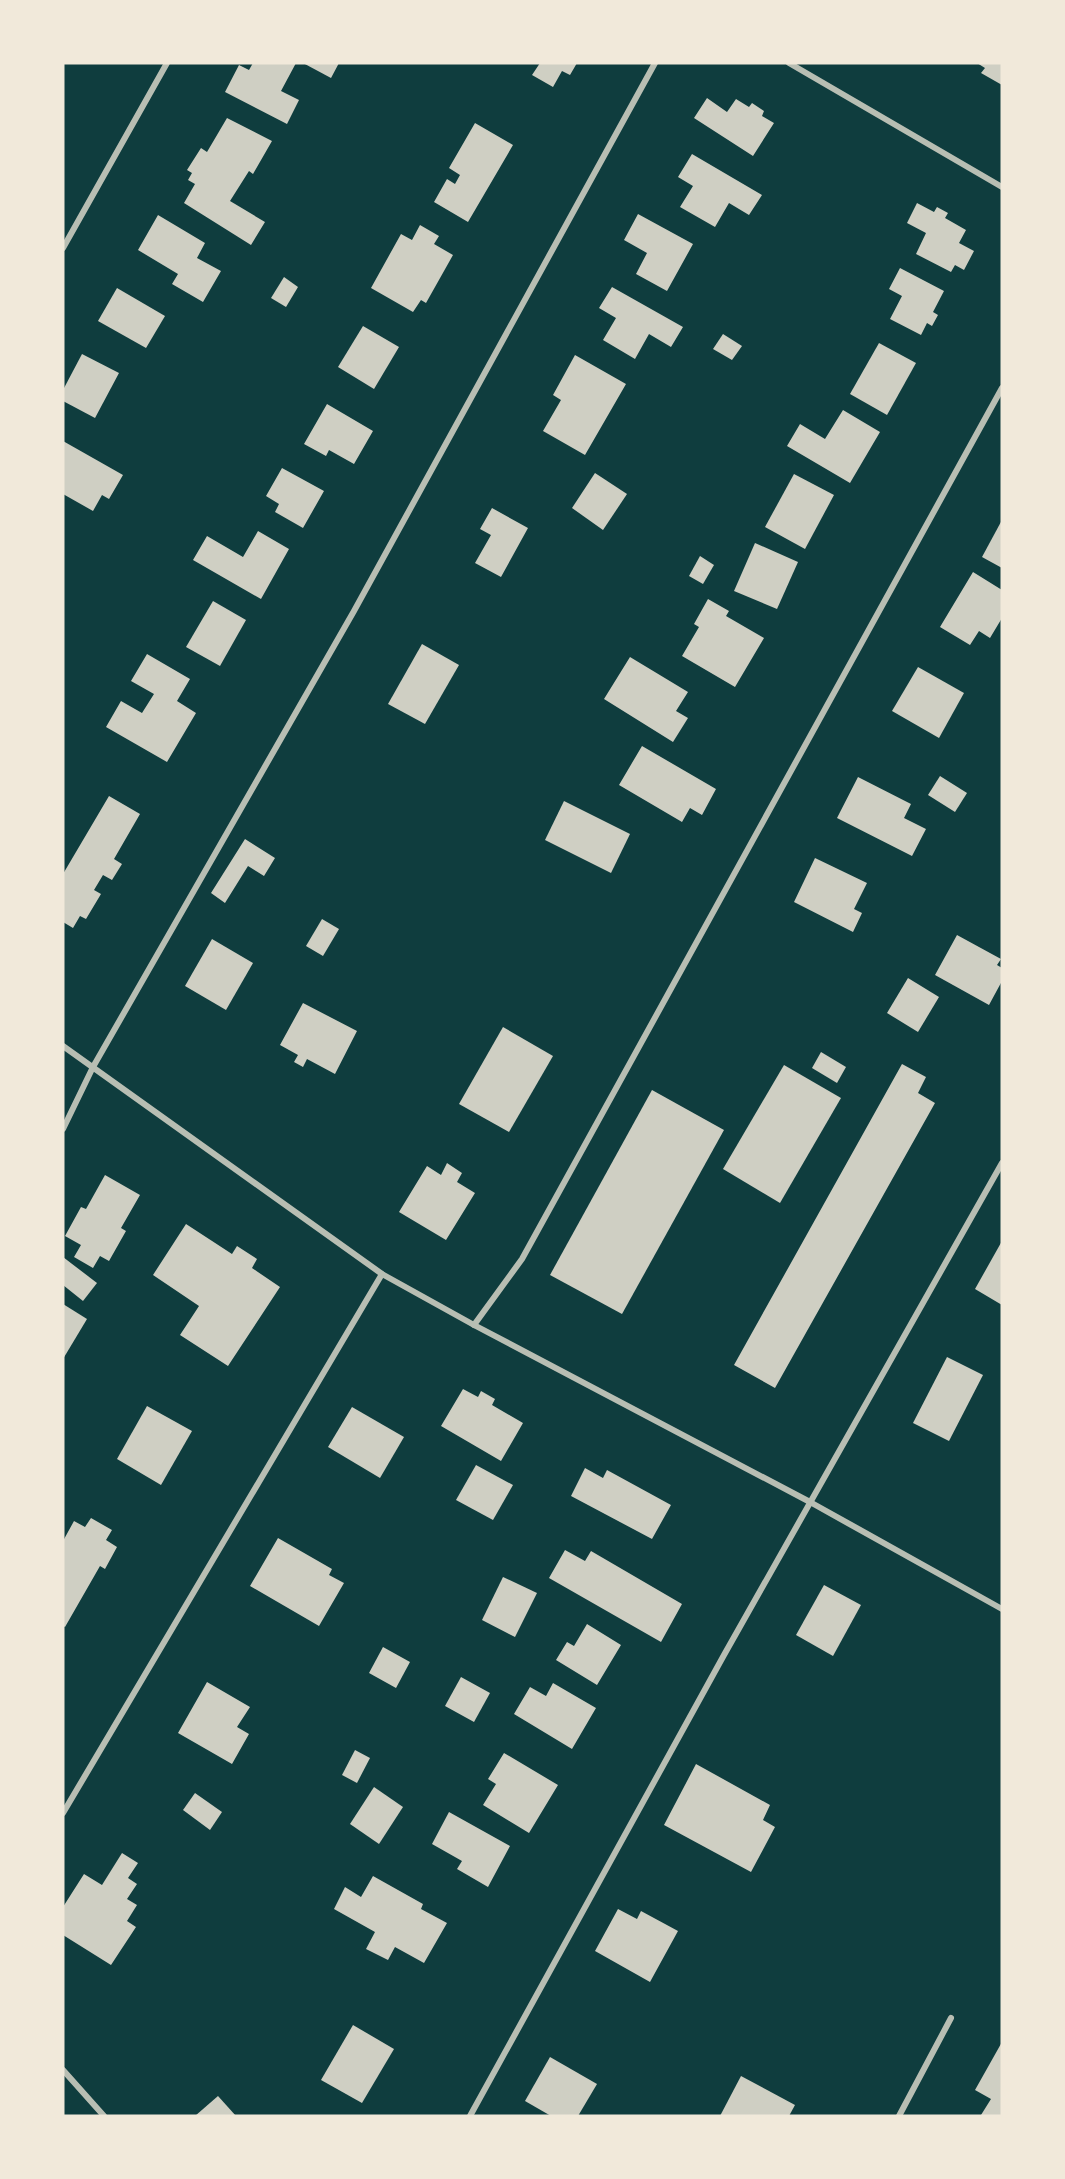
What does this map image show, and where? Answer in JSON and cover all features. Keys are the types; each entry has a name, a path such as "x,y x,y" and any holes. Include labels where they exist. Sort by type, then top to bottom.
{"street":[{"path":"63,248 167,63"},
{"path":"63,1129 93,1067 354,612 655,63"},
{"path":"789,63 1002,187"},
{"path":"474,1325 522,1259 1002,388"},
{"path":"63,1046 382,1274 810,1502 1002,1610"},
{"path":"470,2116 810,1502 1002,1163"},
{"path":"63,1813 382,1274"},
{"path":"899,2116 951,2018"},
{"path":"63,2070 104,2116"}],"building":[{"path":"253,63 296,63 281,91 299,100 287,124 225,92 239,65 249,70"},
{"path":"303,63 339,63 331,78"},
{"path":"540,63 577,63 570,75 562,71 553,87 532,75"},
{"path":"977,63 1002,63 1002,85 981,73 985,68"},
{"path":"707,98 727,112 736,99 749,107 752,103 764,111 762,116 774,123 753,156 694,118"},
{"path":"227,118 272,141 253,174 249,171 230,201 265,222 251,245 184,203 195,184 188,180 192,173 187,170 201,148 207,152"},
{"path":"475,123 513,145 468,222 434,202 447,179 455,184 460,175 449,168"},
{"path":"692,154 762,195 749,215 729,203 715,227 680,207 693,186 678,177"},
{"path":"917,203 934,212 937,207 948,213 945,218 966,230 959,243 974,251 964,270 955,265 951,272 916,254 926,233 907,223"},
{"path":"638,214 693,244 667,291 636,274 647,253 624,240"},
{"path":"158,215 205,243 197,258 221,271 203,302 172,284 178,274 138,250"},
{"path":"420,225 439,236 434,244 453,255 426,303 421,300 413,312 371,288 401,234 412,240"},
{"path":"900,268 944,291 933,312 938,315 932,326 927,323 921,335 890,319 902,296 889,289"},
{"path":"284,277 298,287 286,307 271,298"},
{"path":"612,287 683,327 671,347 649,334 635,359 603,340 616,318 599,308"},
{"path":"117,288 165,316 146,348 98,321"},
{"path":"363,326 399,347 374,389 338,367"},
{"path":"723,334 742,346 732,360 713,349"},
{"path":"879,343 916,363 887,415 850,394"},
{"path":"82,354 119,373 95,418 63,401 63,390"},
{"path":"575,355 626,384 585,455 543,431 561,400 553,395"},
{"path":"327,404 373,431 354,464 329,450 326,456 304,444"},
{"path":"843,410 880,432 850,483 787,446 800,424 825,439"},
{"path":"63,441 123,475 109,499 102,495 93,511 63,494"},
{"path":"282,468 324,491 303,528 275,512 279,504 266,496"},
{"path":"595,473 627,494 603,530 572,508"},
{"path":"794,474 834,495 805,549 765,527"},
{"path":"492,508 528,528 501,577 475,563 491,535 480,529"},
{"path":"1002,520 1002,568 982,557"},
{"path":"258,531 289,549 261,599 193,560 207,536 243,557"},
{"path":"755,543 798,562 777,609 734,591"},
{"path":"700,556 714,565 703,584 689,576"},
{"path":"973,572 1002,590 1002,618 990,638 979,631 970,645 940,627"},
{"path":"708,599 729,611 726,616 764,638 735,687 682,656 699,627 694,624"},
{"path":"213,601 246,620 220,666 186,647"},
{"path":"422,644 459,665 425,724 388,704"},
{"path":"147,654 190,679 177,701 196,713 167,762 106,727 121,701 142,713 154,694 131,681"},
{"path":"630,657 688,692 676,711 688,718 673,742 604,699"},
{"path":"918,667 964,693 939,738 892,711"},
{"path":"642,746 716,789 702,815 690,808 682,822 619,785"},
{"path":"940,776 967,793 955,812 928,795"},
{"path":"858,777 911,804 904,818 926,829 912,856 837,818"},
{"path":"109,796 140,814 114,859 122,864 112,880 103,875 94,890 101,894 86,919 80,916 73,928 63,922 63,874"},
{"path":"564,801 630,834 611,873 545,840"},
{"path":"245,839 275,858 264,876 248,866 225,903 211,893"},
{"path":"815,858 867,883 854,909 862,913 853,932 794,902"},
{"path":"322,919 339,929 323,956 306,946"},
{"path":"957,935 1001,959 997,965 1002,968 1002,981 989,1005 935,975"},
{"path":"212,939 253,963 226,1010 185,986"},
{"path":"908,978 939,997 918,1032 887,1013"},
{"path":"303,1003 357,1031 335,1074 307,1059 303,1067 294,1062 298,1055 280,1045"},
{"path":"503,1027 553,1056 509,1132 459,1104"},
{"path":"821,1052 846,1067 837,1083 812,1068"},
{"path":"902,1064 926,1077 918,1093 935,1103 775,1388 734,1365"},
{"path":"784,1065 841,1098 780,1203 723,1169"},
{"path":"652,1090 724,1130 622,1314 550,1275"},
{"path":"447,1163 462,1173 457,1182 475,1193 446,1240 399,1212 427,1166 441,1175"},
{"path":"105,1175 140,1195 121,1228 126,1231 109,1261 100,1256 93,1268 74,1257 81,1245 65,1236 81,1207 86,1209"},
{"path":"186,1224 232,1254 237,1246 257,1259 252,1268 280,1287 228,1366 180,1335 199,1306 153,1275"},
{"path":"1002,1241 1002,1305 975,1289"},
{"path":"63,1257 97,1283 83,1301 63,1285"},
{"path":"63,1304 87,1319 63,1359"},
{"path":"947,1357 983,1375 949,1441 913,1423"},
{"path":"463,1389 478,1397 481,1391 495,1399 492,1405 523,1423 501,1461 441,1426"},
{"path":"147,1406 192,1431 161,1485 117,1459"},
{"path":"352,1407 404,1437 380,1478 328,1447"},
{"path":"476,1465 513,1485 493,1520 456,1500"},
{"path":"585,1468 603,1478 607,1470 671,1505 652,1539 571,1496"},
{"path":"91,1518 112,1530 106,1540 117,1547 105,1569 100,1566 65,1627 63,1626 63,1541 74,1521 85,1527"},
{"path":"278,1538 332,1569 329,1575 344,1583 319,1626 250,1586"},
{"path":"565,1550 585,1561 591,1551 682,1604 661,1642 549,1578"},
{"path":"503,1577 537,1593 515,1637 482,1620"},
{"path":"824,1585 861,1605 833,1656 796,1635"},
{"path":"587,1624 621,1645 597,1685 556,1660 567,1642 574,1646"},
{"path":"383,1647 410,1662 396,1688 369,1673"},
{"path":"461,1677 490,1693 474,1722 445,1706"},
{"path":"207,1682 250,1707 237,1727 249,1734 232,1764 178,1733"},
{"path":"553,1683 596,1708 572,1749 514,1714 530,1687 546,1696"},
{"path":"355,1750 370,1758 357,1783 342,1775"},
{"path":"504,1753 558,1785 529,1833 483,1805 496,1784 488,1779"},
{"path":"696,1764 770,1805 763,1820 775,1827 751,1872 664,1825"},
{"path":"374,1787 403,1807 379,1844 350,1824"},
{"path":"195,1793 222,1812 210,1830 183,1810"},
{"path":"449,1812 510,1846 488,1887 457,1869 462,1861 432,1844"},
{"path":"122,1853 138,1863 128,1878 137,1884 127,1899 137,1905 127,1921 136,1927 111,1965 63,1935 63,1907 84,1874 102,1885"},
{"path":"373,1876 423,1904 421,1909 447,1923 424,1963 395,1947 388,1960 366,1949 375,1932 334,1909 345,1887 361,1897"},
{"path":"618,1909 637,1919 641,1911 678,1931 650,1982 595,1951"},
{"path":"353,2025 394,2049 362,2103 321,2080"},
{"path":"1002,2042 1002,2116 984,2116 981,2115 991,2099 975,2090"},
{"path":"550,2057 597,2084 578,2116 551,2116 525,2101"},
{"path":"741,2076 795,2105 789,2116 720,2116"},
{"path":"218,2096 236,2116 195,2116"}]}
